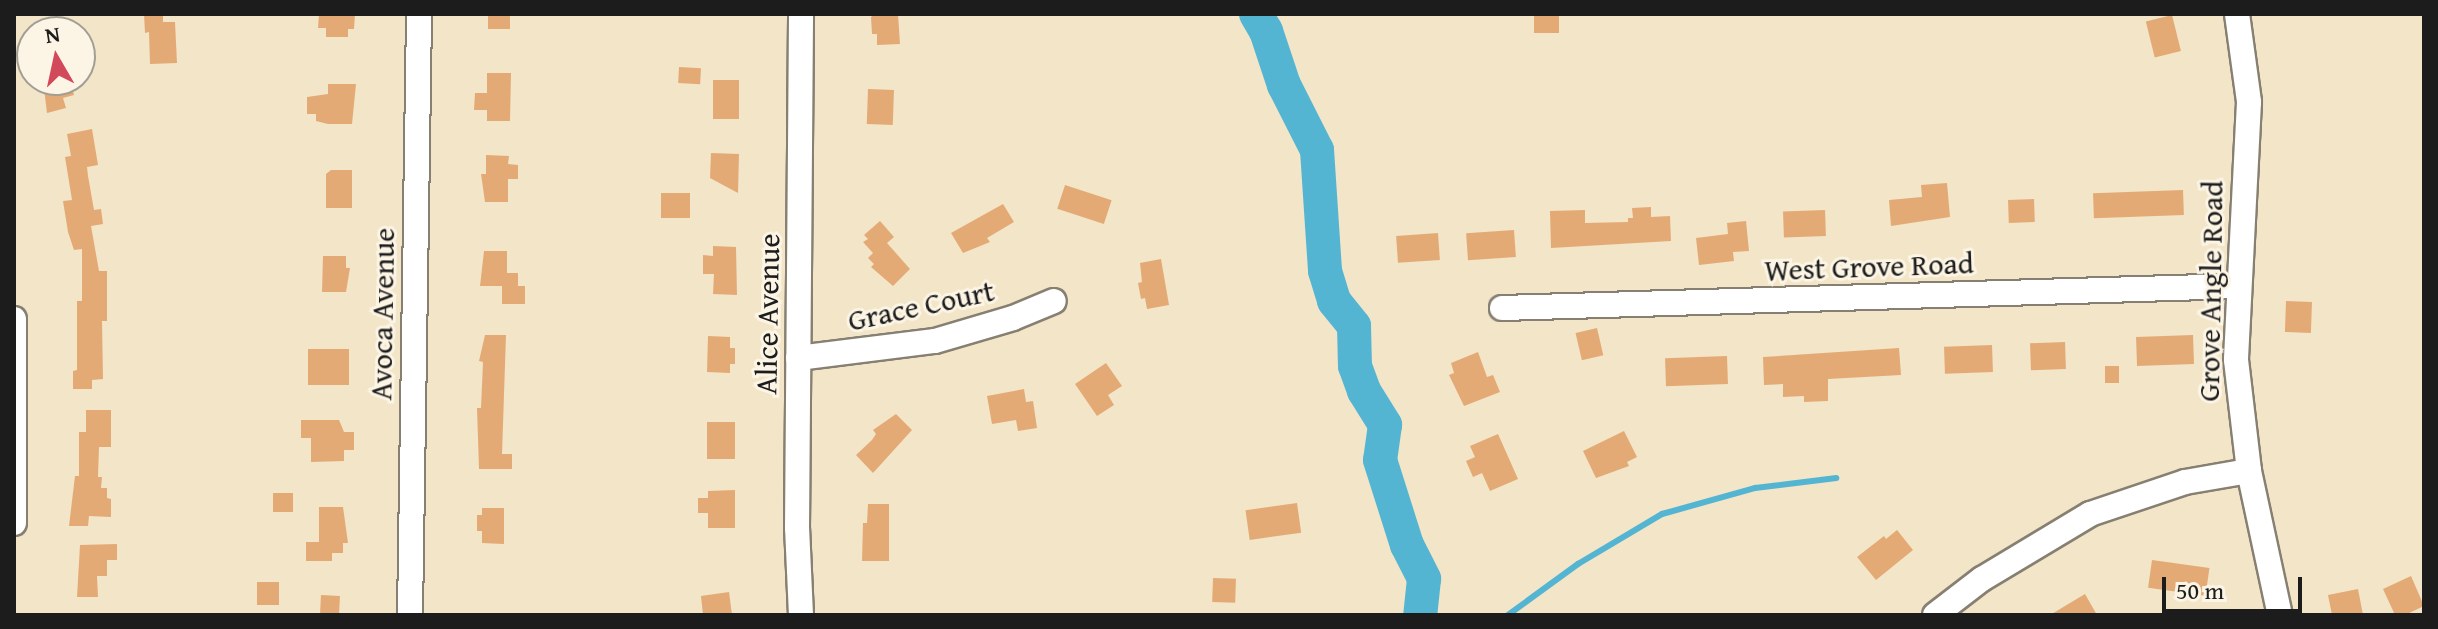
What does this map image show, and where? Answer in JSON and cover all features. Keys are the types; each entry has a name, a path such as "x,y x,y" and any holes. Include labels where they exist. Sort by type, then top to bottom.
{"street":[{"name":"Avoca Avenue","path":"410,615 419,14"},
{"name":"Alice Avenue","path":"801,14 797,579 801,615"},
{"name":"Grove Angle Road","path":"2237,14 2249,102 2236,360 2249,471 2280,615"},
{"name":"West Grove Road","path":"1502,308 2238,286"},
{"name":"Grace Court","path":"798,358 935,341 1013,318 1054,301"},
{"path":"14,319 14,523"},
{"path":"1935,615 1995,570 2090,514 2185,482 2249,471"}],"building":[{"path":"144,14 163,14 163,22 175,22 177,63 150,64 149,32 145,33"},
{"path":"319,14 355,14 354,29 348,29 348,37 326,37 326,28 318,28"},
{"path":"488,14 510,14 510,29 488,29"},
{"path":"875,14 898,14 900,44 877,45 877,34 872,34 871,17"},
{"path":"1534,14 1559,14 1559,33 1534,33"},
{"path":"2172,15 2181,51 2155,57 2146,22"},
{"path":"679,67 701,68 700,84 678,83"},
{"path":"487,73 511,73 510,121 487,121 487,110 474,110 475,93 487,93"},
{"path":"713,80 739,80 739,119 713,119"},
{"path":"328,84 356,84 352,124 328,124 316,121 316,114 307,114 307,97 328,94"},
{"path":"868,89 894,90 893,125 867,124"},
{"path":"45,96 70,96 63,98 66,108 47,113"},
{"path":"92,129 98,165 87,167 88,176 94,210 101,209 103,224 91,226 99,271 107,271 107,321 102,321 103,379 92,380 92,389 73,389 73,371 77,370 77,301 82,301 82,249 74,250 68,232 63,201 72,200 65,157 71,156 67,134"},
{"path":"711,153 739,154 738,193 710,178"},
{"path":"486,155 509,156 508,164 518,165 518,179 508,179 508,202 485,202 481,174 486,174"},
{"path":"331,170 352,170 352,208 326,208 326,174"},
{"path":"1947,183 1950,217 1891,226 1889,200 1922,197 1921,185"},
{"path":"1065,185 1112,200 1104,224 1057,209"},
{"path":"2183,190 2184,215 2094,218 2093,193"},
{"path":"661,193 690,193 690,218 661,218"},
{"path":"2034,199 2035,222 2009,223 2008,200"},
{"path":"1003,204 1014,222 987,238 990,242 963,253 951,233"},
{"path":"1651,207 1651,217 1670,216 1671,241 1551,248 1550,211 1585,210 1585,223 1628,222 1628,218 1633,218 1632,208"},
{"path":"1825,210 1826,236 1784,237 1783,211"},
{"path":"880,221 894,237 887,243 910,269 893,286 871,267 874,264 868,258 873,253 863,242 868,239 864,235"},
{"path":"1746,221 1749,251 1733,252 1734,261 1699,265 1696,238 1728,234 1727,223"},
{"path":"1514,230 1516,257 1468,260 1466,233"},
{"path":"1438,233 1440,260 1398,263 1396,236"},
{"path":"713,246 736,247 737,295 713,294 714,274 703,274 703,255 713,256"},
{"path":"484,251 507,251 507,273 518,273 518,286 525,286 525,304 502,304 502,286 480,286"},
{"path":"323,256 346,256 346,268 350,268 346,292 322,292"},
{"path":"1161,259 1169,305 1147,309 1138,283 1142,282 1140,263"},
{"path":"2286,301 2312,302 2311,333 2285,332"},
{"path":"1597,328 1603,355 1582,360 1576,333"},
{"path":"485,335 506,335 502,454 512,454 512,469 479,469 477,408 481,408 483,362 479,361"},
{"path":"2193,335 2194,364 2137,366 2136,337"},
{"path":"708,336 730,337 730,348 735,348 735,364 730,364 730,373 707,372"},
{"path":"2065,342 2066,369 2031,370 2030,343"},
{"path":"1992,345 1993,372 1945,374 1944,347"},
{"path":"1899,348 1901,375 1828,379 1828,401 1804,402 1804,396 1783,397 1783,384 1764,385 1763,357"},
{"path":"308,349 349,349 349,385 308,385"},
{"path":"1478,352 1487,377 1493,375 1500,392 1464,406 1449,375 1454,373 1451,363"},
{"path":"1727,356 1728,384 1666,386 1665,358"},
{"path":"1106,363 1122,386 1108,395 1114,405 1097,416 1075,384"},
{"path":"2105,366 2119,366 2119,383 2105,383"},
{"path":"1024,389 1026,402 1033,401 1037,428 1018,431 1016,420 992,424 987,396"},
{"path":"86,410 111,410 111,447 99,447 98,477 102,477 101,488 107,488 107,498 111,499 111,517 89,516 88,526 69,526 75,476 79,476 79,432 86,432"},
{"path":"896,414 912,430 873,473 856,455 872,440 876,434 873,430"},
{"path":"301,420 339,420 344,432 354,432 354,450 344,450 344,461 311,462 311,438 301,438"},
{"path":"707,422 735,422 735,459 707,459"},
{"path":"1624,431 1637,457 1627,462 1629,466 1596,478 1583,451"},
{"path":"1498,434 1518,479 1490,491 1482,473 1473,477 1466,461 1475,457 1470,446"},
{"path":"735,490 735,528 708,528 708,513 698,513 698,498 708,498 708,491"},
{"path":"273,493 293,493 293,512 273,512"},
{"path":"1297,503 1301,533 1250,540 1246,510"},
{"path":"868,504 889,504 889,561 862,561 863,523 867,523"},
{"path":"319,507 343,507 348,543 343,543 343,553 332,553 332,561 306,561 306,542 319,542"},
{"path":"482,508 504,508 504,544 482,543 482,531 477,531 477,515 482,515"},
{"path":"1897,530 1913,550 1876,580 1857,557"},
{"path":"117,544 117,560 107,560 107,576 97,576 98,597 77,597 80,545"},
{"path":"2152,560 2209,568 2206,596 2148,588"},
{"path":"2411,576 2424,606 2405,615 2395,615 2383,589"},
{"path":"1213,578 1236,579 1235,603 1212,602"},
{"path":"257,582 279,582 279,605 257,605"},
{"path":"2358,589 2363,615 2332,615 2328,595"},
{"path":"729,592 732,615 703,615 701,596"},
{"path":"2085,594 2097,615 2050,615"},
{"path":"321,595 340,596 339,615 320,615"}],"waterway":[{"path":"1256,14 1266,31 1284,85 1317,150 1325,271 1334,301 1354,326 1355,366 1364,391 1385,425 1380,460 1407,545 1424,579 1420,615"},
{"path":"1508,615 1578,564 1662,514 1755,488 1836,478"}]}
